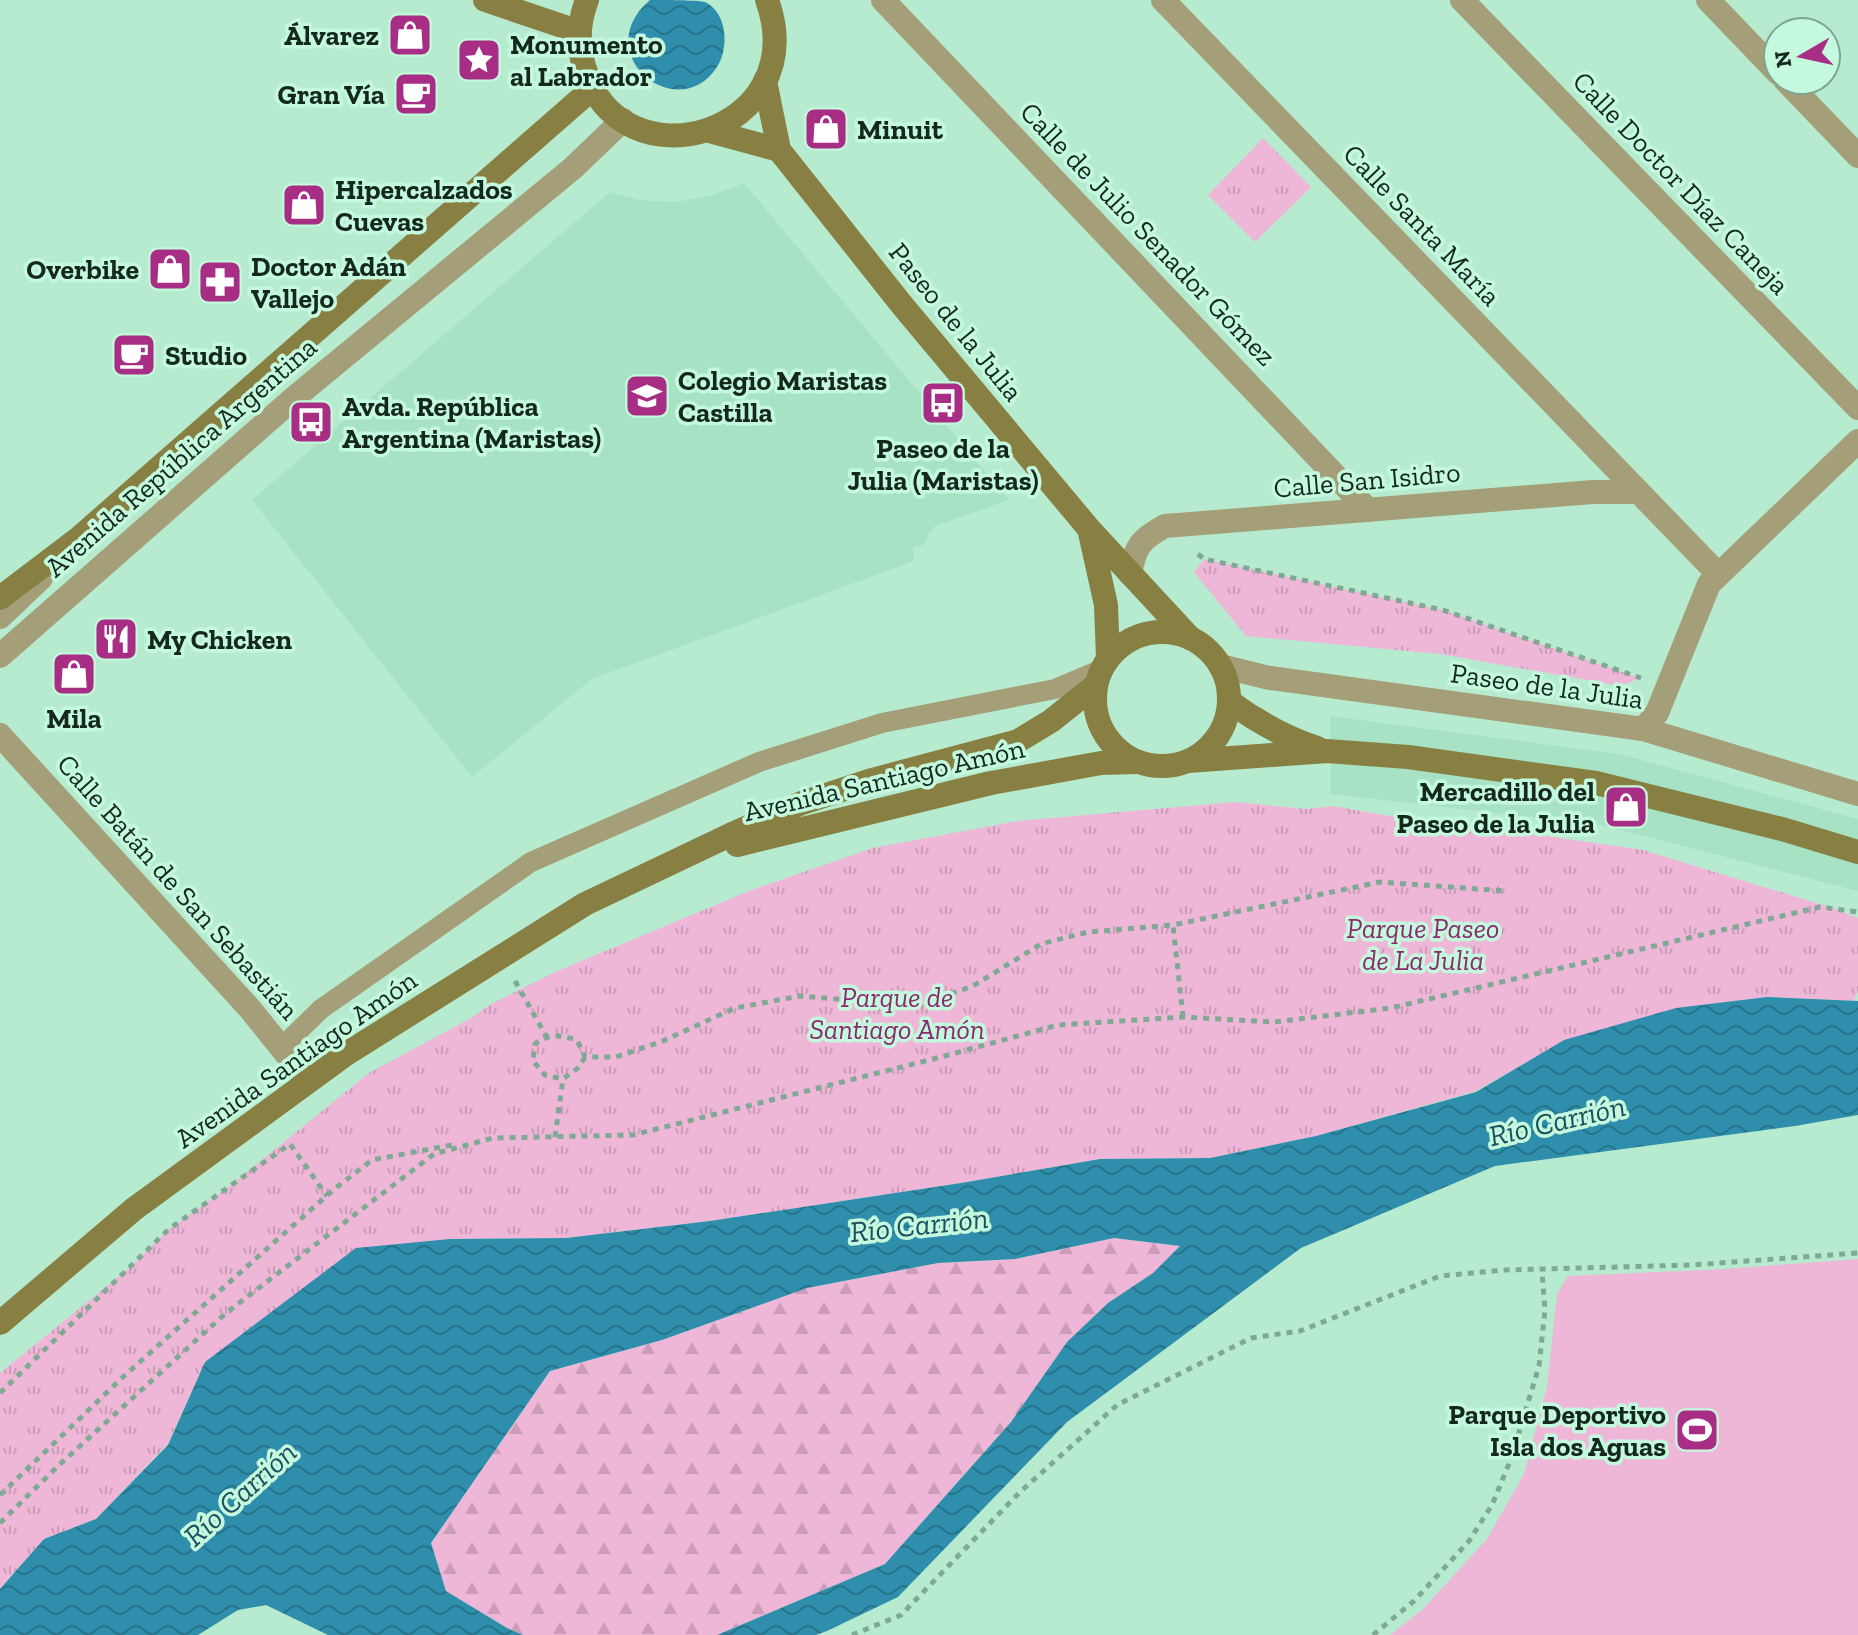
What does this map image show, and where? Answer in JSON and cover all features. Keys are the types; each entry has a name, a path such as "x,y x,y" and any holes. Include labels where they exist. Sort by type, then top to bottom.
{"street":[{"path":"485,0 580,32"},
{"path":"587,0 580,32 582,61 593,88 606,106 623,120 665,136 687,136 709,131 742,112 765,81 771,66 774,32 767,0"},
{"name":"Calle de Julio Senador Gómez","path":"883,0 1368,510"},
{"name":"Calle Santa María","path":"1163,0 1718,574"},
{"name":"Calle Doctor Díaz Caneja","path":"1462,0 1858,408"},
{"path":"1708,0 1762,56"},
{"name":"Paseo de la Julia","path":"765,81 779,150 902,305 1090,530 1190,638"},
{"name":"Avenida República Argentina","path":"0,598 79,538 593,88"},
{"path":"1800,96 1858,156"},
{"name":"Avenida República Argentina","path":"0,656 294,398 573,168 623,120"},
{"path":"709,131 779,150"},
{"path":"1643,729 1657,713 1709,584 1858,441"},
{"name":"Calle San Isidro","path":"1165,526 1593,492 1638,492"},
{"path":"1130,574 1134,553 1146,537 1165,526"},
{"name":"Paseo de la Julia","path":"1090,530 1106,605 1101,672"},
{"name":"Avenida República Argentina","path":"0,617 79,538"},
{"path":"1188,761 1204,751 1217,737 1226,720 1229,701 1227,683 1208,649 1190,638 1168,632 1145,633 1124,643 1101,672 1095,710 1102,732 1118,750 1138,762 1171,766 1188,761 1327,751 1408,757 1596,783 1782,829 1858,852"},
{"name":"Paseo de la Julia","path":"1220,666 1270,678 1643,729 1858,794"},
{"name":"Avenida Santiago Amón","path":"0,1323 134,1209 308,1081 585,904 802,803 915,768 1018,741 1051,721 1101,672"},
{"path":"1229,701 1287,738 1327,751"},
{"name":"Calle Batán de San Sebastián","path":"0,735 282,1047 308,1081"},
{"name":"Avenida Santiago Amón","path":"647,876 736,845 852,815 991,783 1101,763 1138,762"}],"lane":[{"path":"282,1047 321,1009 531,862 759,762 882,723 1055,689 1101,672"}],"path":[{"path":"1165,526 1204,559 1443,610 1669,686"},
{"path":"585,1057 616,1057 663,1041 735,1008 800,996 916,1006 973,986 1041,944 1088,932 1173,925 1380,882 1506,891"},
{"path":"0,1495 124,1376 327,1196 372,1160 493,1138 633,1135 1058,1025 1183,1017 1274,1022 1391,1008 1820,907 1858,912"},
{"path":"1173,925 1183,1017"},
{"path":"501,957 546,1036"},
{"path":"563,1079 545,1075 533,1061 535,1044 546,1036 558,1035 577,1040 585,1057"},
{"path":"555,1137 563,1079 578,1068 585,1057"},
{"path":"0,1523 226,1313 434,1154 493,1138"},
{"path":"0,1393 169,1229 290,1144 327,1196"},
{"path":"852,1635 901,1615 1019,1493 1117,1405 1251,1338 1300,1331 1440,1276 1504,1270 1692,1265 1858,1253"},
{"path":"1373,1635 1414,1601 1451,1561 1469,1541 1492,1505 1511,1459 1539,1366 1545,1310 1542,1271"}],"shaded area":[{"name":"Colegio Maristas Castilla","path":"744,183 1009,500 935,526 925,544 913,548 914,561 592,679 472,777 252,500 610,192 640,200 677,202 713,195"},
{"name":"Mercadillo del Paseo de la Julia","path":"1330,716 1619,754 1858,819 1858,891 1601,825 1331,794"}],"green space":[{"path":"1263,138 1311,187 1255,242 1208,195"},
{"path":"1204,559 1443,610 1640,678 1621,686 1440,654 1246,636 1194,572"},
{"name":"Parque de Santiago Amón","path":"1236,802 1306,809 1333,806 1643,850 1858,918 1858,991 1854,1001 1767,997 1728,1002 1562,1042 1476,1091 1316,1136 1210,1158 1100,1159 710,1221 566,1238 450,1239 205,1362 168,1444 96,1519 44,1539 0,1589 0,1373 128,1269 169,1229 227,1188 369,1073 491,1004 555,972 749,891 873,848 1017,821"},
{"path":"1114,1238 1181,1246 1153,1274 1108,1303 1067,1342 1011,1422 885,1564 717,1635 523,1635 446,1591 431,1543 550,1371 662,1340 807,1288 938,1263 1015,1259"},
{"name":"Parque Deportivo Isla dos Aguas","path":"1858,1259 1858,1635 1390,1635 1423,1609 1487,1539 1524,1474 1547,1387 1557,1294 1568,1276"}],"water":[{"path":"650,0 705,2 718,14 725,41 721,59 700,84 681,89 662,86 645,76 633,61 628,42 633,21"},
{"name":"Río Carrión","path":"1767,997 1858,1001 1858,1115 1495,1166 1301,1248 1067,1422 898,1597 816,1635 717,1635 885,1564 1011,1422 1067,1342 1108,1303 1153,1273 1180,1246 1114,1238 1015,1259 938,1263 807,1288 662,1340 550,1371 431,1543 446,1591 523,1635 328,1635 266,1605 238,1610 198,1635 0,1635 0,1589 44,1539 96,1519 168,1445 205,1362 356,1248 450,1239 566,1238 710,1221 1100,1159 1210,1158 1316,1136 1476,1092 1564,1040 1676,1008"}],"place":[{"name":"Álvarez","path":"410,35"},
{"name":"Monumento al Labrador","path":"479,60"},
{"name":"Gran Vía","path":"416,94"},
{"name":"Minuit","path":"826,129"},
{"name":"Hipercalzados Cuevas","path":"304,205"},
{"name":"Overbike","path":"170,269"},
{"name":"Doctor Adán Vallejo","path":"220,282"},
{"name":"Studio","path":"134,355"},
{"name":"Colegio Maristas Castilla","path":"647,396"},
{"name":"Paseo de la Julia (Maristas)","path":"943,403"},
{"name":"Avda. República Argentina (Maristas)","path":"311,422"},
{"name":"My Chicken","path":"116,639"},
{"name":"Mila","path":"74,674"},
{"name":"Mercadillo del Paseo de la Julia","path":"1626,807"},
{"name":"Parque Deportivo Isla dos Aguas","path":"1697,1430"}],"park label":[{"name":"Parque Paseo de La Julia","path":"1423,944"}]}
